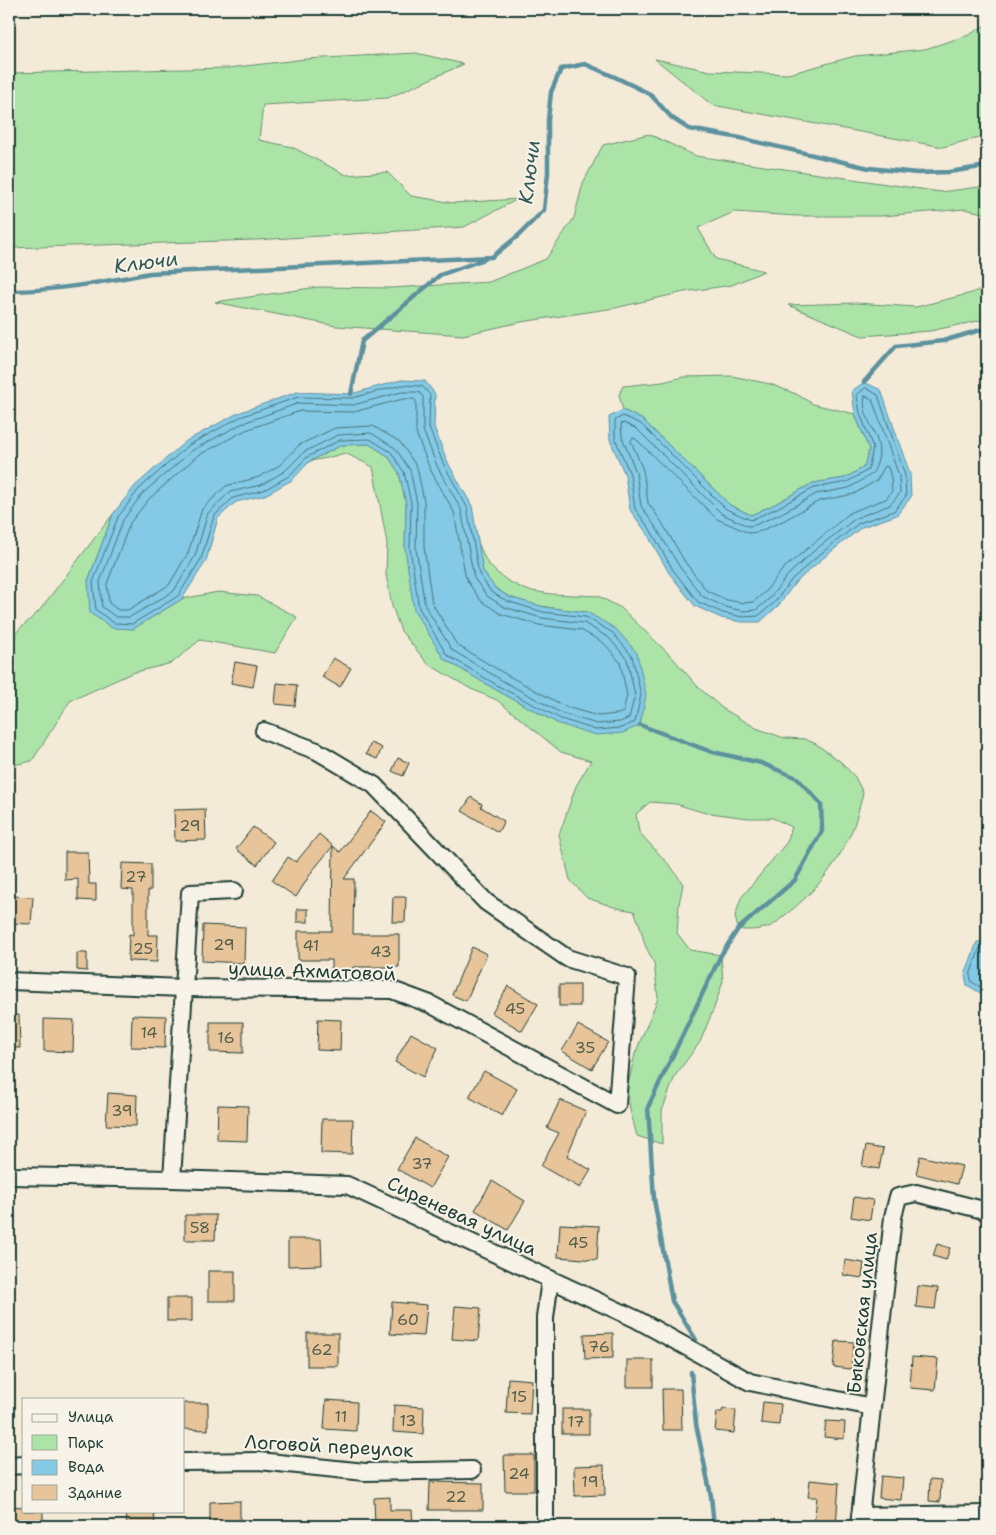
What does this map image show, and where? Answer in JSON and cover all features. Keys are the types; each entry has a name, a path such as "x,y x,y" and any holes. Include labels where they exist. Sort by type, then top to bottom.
{"street":[{"name":"улица Ахматовой","path":"9,981 183,988 392,990 430,1004 618,1105 627,977 567,958 486,902 374,785 318,751 264,731"},
{"path":"172,1179 190,892 234,891"},
{"name":"Сиреневая улица","path":"9,1176 347,1185 636,1319 750,1382 872,1407"},
{"name":"Быковская улица","path":"859,1521 893,1217 898,1197 916,1193 987,1211"},
{"path":"545,1526 545,1318 550,1279"},
{"name":"Логовой переулок","path":"185,1462 259,1461 365,1472 472,1470"},
{"path":"9,1466 22,1465"},
{"path":"859,1521 987,1514"}],"green space":[{"path":"987,24 987,135 943,147 712,105 655,59 710,71 788,74 855,56 925,49 969,35"},
{"path":"416,53 464,64 388,98 263,105 259,140 292,147 346,175 387,172 411,196 454,203 518,199 464,227 256,240 9,248 9,73 228,68 306,59"},
{"path":"649,134 696,156 941,192 987,186 987,214 965,209 882,216 797,216 734,212 698,228 716,259 764,271 732,285 684,292 615,308 521,322 463,335 336,326 215,302 318,287 391,288 489,282 546,259 574,218 583,183 603,145"},
{"path":"987,286 987,319 930,331 862,336 788,305 856,303 916,307 972,293"},
{"path":"732,376 770,384 796,394 813,404 855,414 869,449 864,467 845,478 813,483 751,515 730,505 643,420 623,410 619,395 623,386 663,382 683,377"},
{"path":"369,444 388,456 399,473 406,504 405,548 444,659 559,724 587,612 528,603 501,592 490,583 483,571 477,540 486,561 495,571 508,581 526,590 551,594 598,596 621,608 672,657 698,687 722,708 756,728 784,738 805,739 816,744 841,762 855,777 863,793 849,837 837,860 821,881 804,900 774,924 753,930 738,929 735,916 741,898 787,842 792,827 773,818 748,818 702,812 676,804 650,802 636,814 639,832 672,868 683,884 679,904 677,933 690,950 721,955 723,981 714,1008 700,1042 675,1076 662,1111 662,1144 637,1136 627,1089 635,1054 658,998 654,963 645,945 634,911 617,908 587,898 570,880 559,835 576,786 591,761 561,752 497,700 471,689 428,664 401,631 392,606 386,575 387,543 373,467 345,453 310,461 342,445"},
{"path":"113,514 88,581 133,629 182,599 218,592 257,596 297,617 275,653 200,640 172,663 132,673 70,701 32,761 9,766 9,639 39,611"}],"water":[{"path":"401,380 425,381 435,394 434,427 447,461 472,506 483,571 495,588 509,597 544,607 587,612 616,629 637,653 646,695 640,725 623,733 596,735 559,724 444,659 414,610 405,548 406,504 399,473 388,456 369,444 342,445 310,461 292,480 265,495 236,502 218,518 206,561 182,599 133,629 112,628 90,613 88,581 113,514 135,486 186,441 238,413 297,392 351,394"},
{"path":"864,382 881,390 910,474 911,497 897,515 862,527 822,559 795,583 778,606 760,622 742,622 721,618 695,606 669,573 646,532 630,510 625,475 610,440 609,417 623,410 643,420 730,505 751,515 813,483 845,478 864,467 869,449 855,414 852,391"},
{"path":"977,942 987,942 987,997 967,985 965,975"}],"building":[{"path":"333,658 351,668 340,687 322,677"},
{"path":"235,662 257,666 253,687 231,683"},
{"path":"277,683 297,685 295,706 275,704"},
{"path":"371,743 382,748 377,759 366,754"},
{"path":"398,758 409,763 403,776 392,771"},
{"path":"471,797 482,804 481,807 504,821 498,832 462,811"},
{"path":"205,809 206,840 175,841 174,810"},
{"path":"371,811 386,822 344,879 354,879 353,934 399,934 399,967 353,967 353,971 331,970 331,960 298,960 298,931 332,931 333,846 340,852"},
{"path":"253,827 274,842 257,865 236,849"},
{"path":"319,834 333,846 313,870 296,897 272,881 288,857 296,862"},
{"path":"65,852 88,852 89,884 96,884 96,901 78,900 78,879 65,880"},
{"path":"122,863 151,864 151,890 148,890 148,935 158,935 157,962 128,961 129,934 133,935 133,890 121,889"},
{"path":"9,896 33,897 31,924 9,923"},
{"path":"393,897 406,897 405,922 392,922"},
{"path":"297,909 308,909 308,922 297,922"},
{"path":"203,925 245,927 244,963 202,961"},
{"path":"472,947 487,954 466,1001 452,995"},
{"path":"77,953 87,953 87,971 77,970"},
{"path":"559,985 580,985 580,1006 559,1006"},
{"path":"508,986 538,1004 522,1031 492,1013"},
{"path":"9,1015 19,1015 20,1048 9,1048"},
{"path":"132,1015 166,1016 165,1048 131,1047"},
{"path":"44,1019 74,1020 73,1052 44,1051"},
{"path":"318,1019 341,1020 340,1051 317,1050"},
{"path":"210,1022 243,1022 243,1053 210,1052"},
{"path":"578,1025 608,1042 592,1069 562,1051"},
{"path":"411,1033 438,1048 423,1077 395,1062"},
{"path":"484,1071 517,1089 502,1116 469,1097"},
{"path":"108,1093 137,1095 136,1126 106,1125"},
{"path":"560,1100 586,1111 567,1156 591,1170 580,1188 541,1166 559,1133 547,1128"},
{"path":"218,1105 248,1106 247,1141 217,1140"},
{"path":"322,1119 353,1119 352,1154 321,1153"},
{"path":"415,1138 448,1157 430,1188 397,1169"},
{"path":"866,1146 883,1149 879,1169 862,1166"},
{"path":"920,1156 962,1166 957,1184 916,1174"},
{"path":"492,1181 525,1201 508,1230 475,1210"},
{"path":"854,1197 873,1200 870,1220 851,1217"},
{"path":"185,1215 216,1215 215,1240 185,1240"},
{"path":"560,1224 599,1226 597,1260 558,1257"},
{"path":"288,1239 321,1239 322,1265 288,1266"},
{"path":"937,1244 950,1248 946,1260 933,1256"},
{"path":"845,1260 864,1263 862,1278 843,1275"},
{"path":"208,1271 235,1271 235,1301 208,1301"},
{"path":"918,1286 938,1288 935,1309 916,1307"},
{"path":"167,1298 192,1298 192,1321 167,1321"},
{"path":"392,1302 427,1305 424,1336 390,1334"},
{"path":"455,1306 481,1308 478,1341 452,1339"},
{"path":"307,1333 338,1333 338,1366 307,1366"},
{"path":"613,1333 613,1358 585,1359 584,1334"},
{"path":"836,1341 854,1342 851,1369 833,1367"},
{"path":"912,1357 938,1359 935,1390 910,1388"},
{"path":"627,1360 653,1360 653,1387 627,1387"},
{"path":"508,1378 532,1380 530,1414 506,1413"},
{"path":"662,1389 681,1389 682,1430 663,1430"},
{"path":"326,1400 357,1402 356,1431 324,1429"},
{"path":"763,1402 781,1404 779,1425 761,1423"},
{"path":"185,1403 208,1403 208,1430 185,1429"},
{"path":"394,1405 424,1407 423,1434 393,1432"},
{"path":"562,1409 589,1409 589,1434 562,1434"},
{"path":"723,1409 736,1410 734,1433 715,1431 717,1412 722,1412"},
{"path":"826,1421 845,1422 844,1439 824,1437"},
{"path":"504,1455 534,1455 534,1491 505,1491"},
{"path":"604,1465 605,1495 575,1496 574,1466"},
{"path":"881,1476 903,1478 901,1500 879,1498"},
{"path":"930,1479 941,1480 940,1502 929,1501"},
{"path":"810,1480 839,1483 836,1526 814,1524 817,1497 808,1497"},
{"path":"430,1482 483,1483 483,1510 429,1510"},
{"path":"390,1497 390,1510 412,1510 413,1526 375,1526 374,1498"},
{"path":"240,1501 240,1526 210,1526 210,1502"},
{"path":"9,1506 22,1507 22,1512 43,1512 43,1526 9,1526"},
{"path":"126,1512 154,1512 155,1526 127,1526"}],"waterway":[{"name":"Ключи","path":"9,291 62,288 150,273 492,257 519,235 544,210 548,173 548,120 551,92 561,69 585,64 650,94 672,118 689,129 740,138 869,168 917,173 949,172 987,166"},
{"path":"351,394 362,341 440,275 485,259"},
{"path":"864,382 896,346 943,341 987,328"},
{"path":"640,725 709,751 761,763 797,778 821,804 822,831 795,880 738,929 721,955 648,1107 654,1199 672,1301 696,1340"},
{"path":"691,1372 696,1424 711,1496 714,1526"}]}
